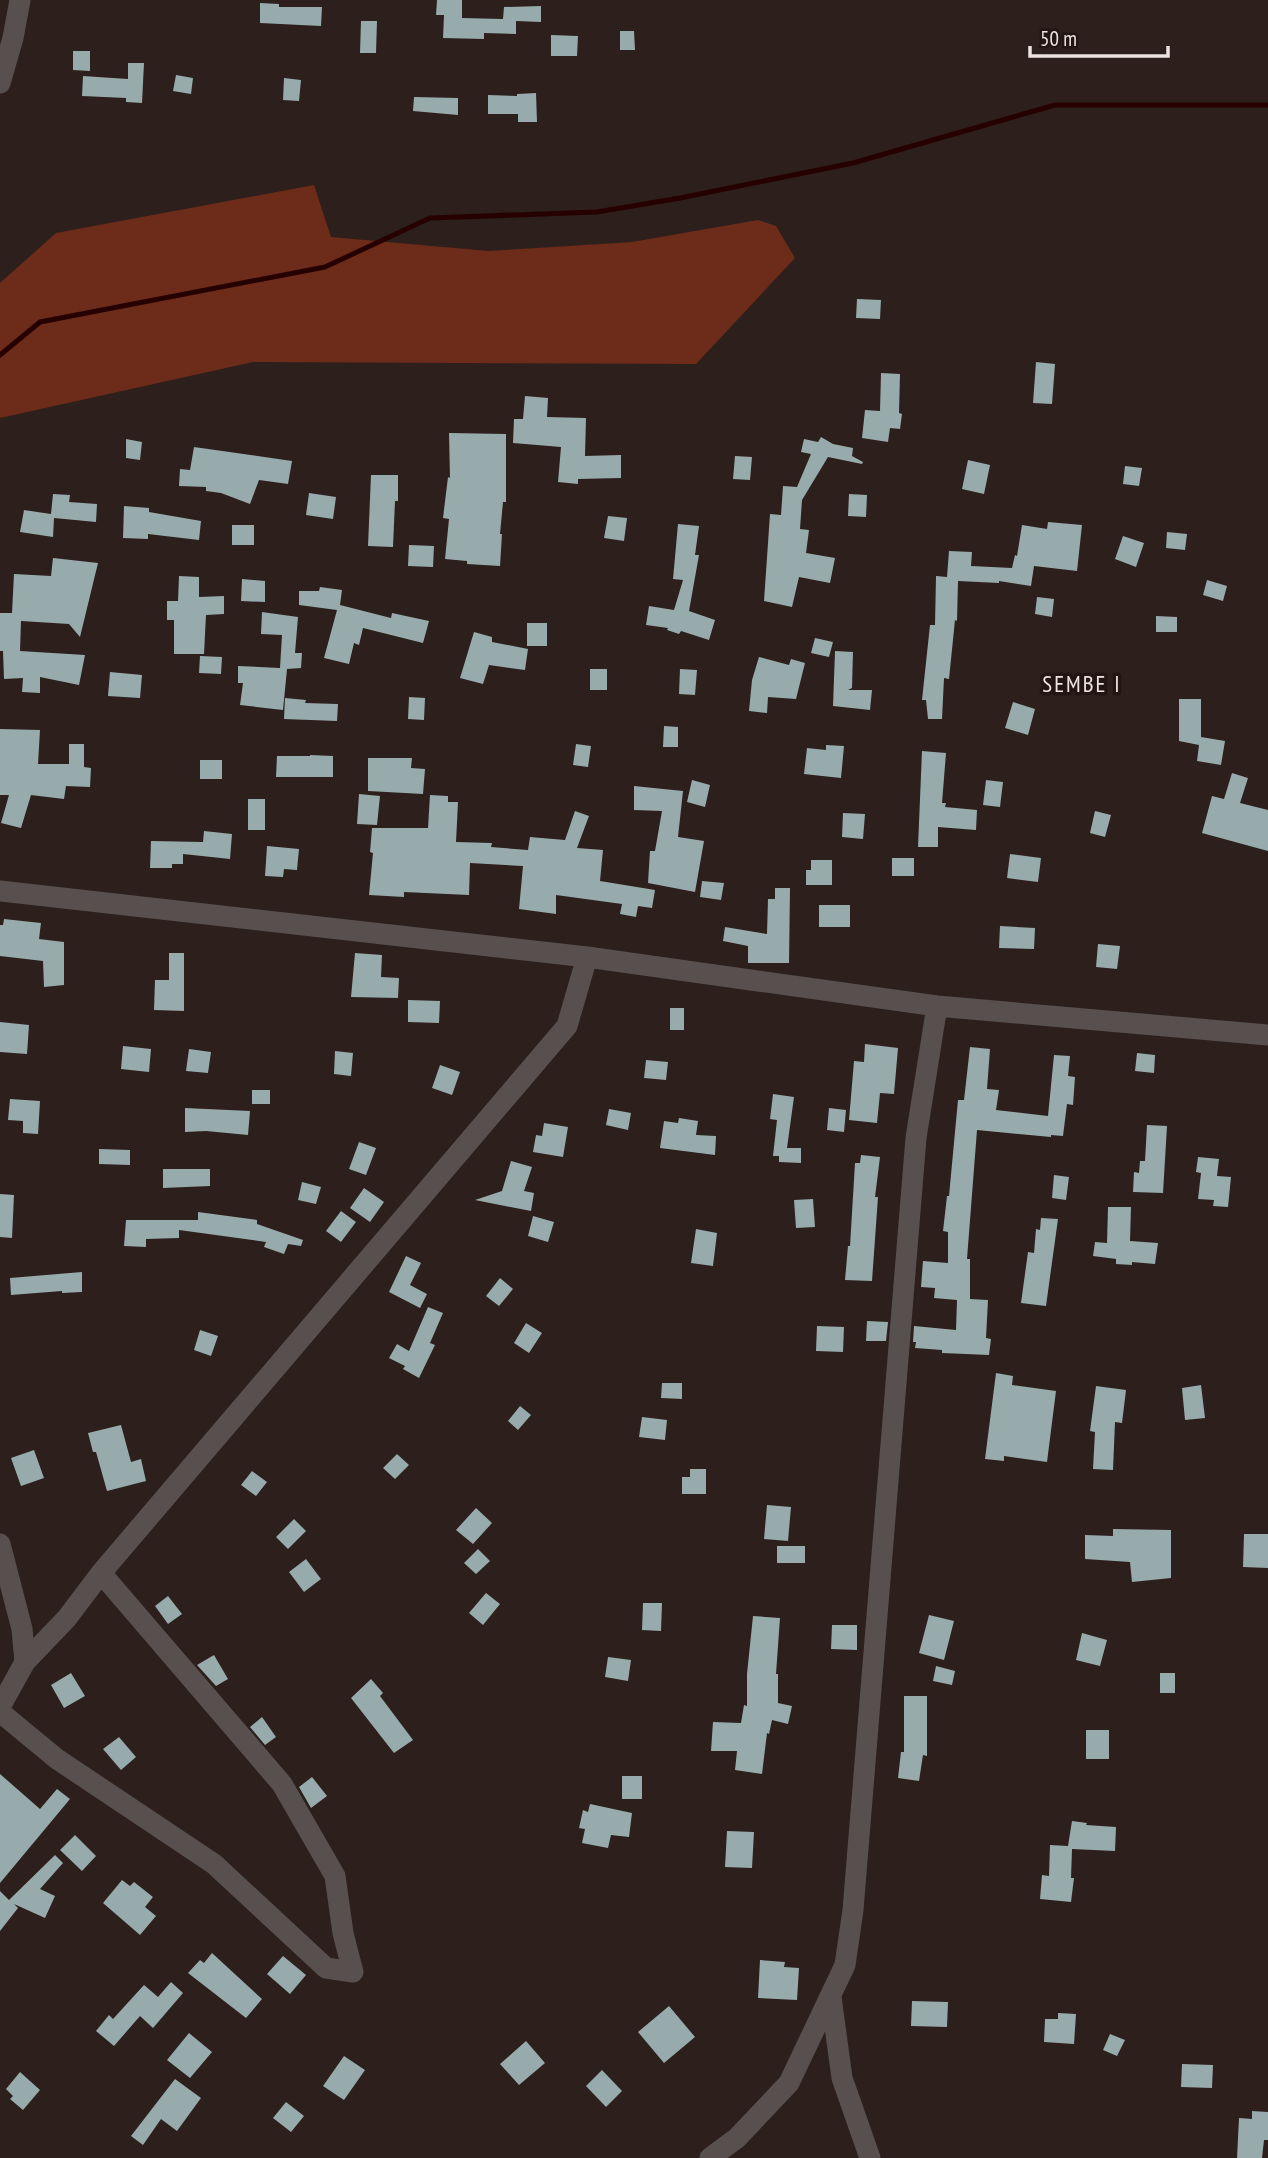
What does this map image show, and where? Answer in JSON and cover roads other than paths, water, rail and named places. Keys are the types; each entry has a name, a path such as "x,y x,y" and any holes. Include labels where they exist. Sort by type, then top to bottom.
{"street":[{"path":"0,83 20,0"},
{"path":"0,891 587,957 937,1006 1268,1035"},
{"path":"0,1707 25,1662 67,1618 101,1573 567,1026 587,957"},
{"path":"710,2158 737,2138 789,2083 845,1965 853,1910 916,1139 937,1006"},
{"path":"0,1544 22,1629 25,1662"},
{"path":"0,1712 57,1759 214,1864 326,1968 353,1972 343,1933 334,1875 282,1784 101,1573"},
{"path":"831,1997 842,2078 870,2158"}],"waterway":[{"path":"0,355 40,322 325,267 430,218 597,212 680,198 853,163 1055,105 1268,105"}],"district":[{"name":"SEMBE I","path":"1082,684"}]}
